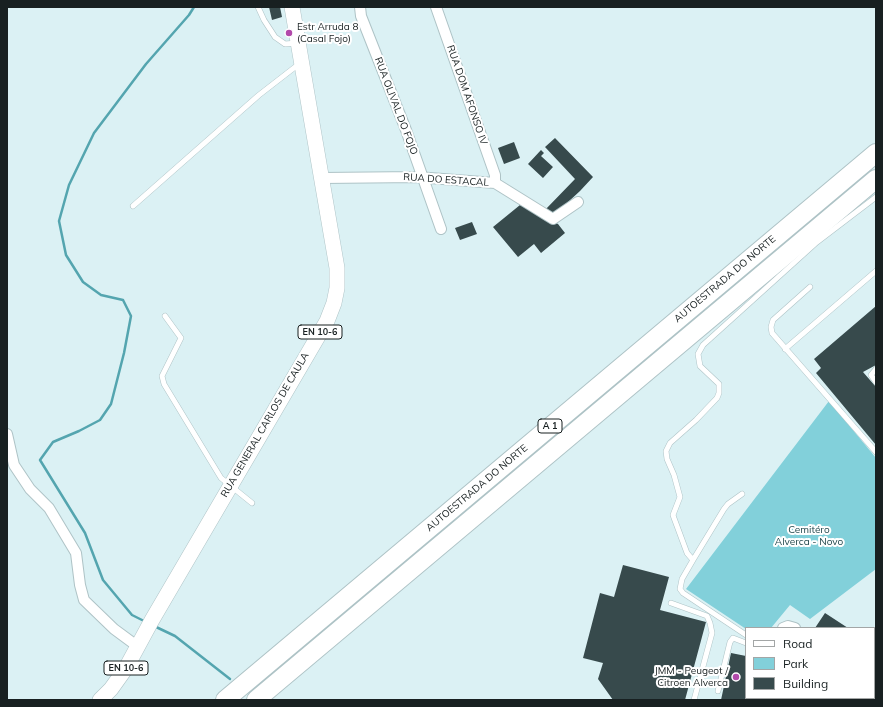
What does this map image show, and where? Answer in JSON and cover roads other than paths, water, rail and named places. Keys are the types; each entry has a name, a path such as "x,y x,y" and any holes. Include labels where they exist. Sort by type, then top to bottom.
{"highway":[{"name":"AUTOESTRADA DO NORTE","path":"225,700 876,153"},
{"name":"AUTOESTRADA DO NORTE","path":"256,700 876,179"}],"main road":[{"name":"RUA GENERAL CARLOS DE CAULA","path":"100,700 117,681 327,321 334,303 337,288 337,268 292,7"}],"street":[{"name":"RUA OLIVAL DO FOJO","path":"360,7 361,16 404,124 441,229"},
{"name":"RUA DOM AFONSO IV","path":"436,7 495,175 495,183"},
{"name":"RUA DO ESTACAL","path":"322,178 423,177 495,183 553,219 578,202"},
{"path":"7,434 14,465 30,489 49,508 76,553 80,585 84,600 114,629 137,646"}],"lane":[{"path":"258,7 275,37 288,45 298,43"},
{"path":"133,206 259,95 301,62"},
{"path":"693,560 687,553 674,518 674,511 680,497 674,474 667,459 666,451 670,443 696,420 719,394 718,384 700,366 698,354 699,350 730,320 817,242 876,197"},
{"path":"785,348 876,271"},
{"path":"810,287 773,320 771,327 772,334 876,452"},
{"path":"164,316 181,338 164,370 162,380 221,478 252,502"},
{"path":"876,369 871,375 876,382"},
{"path":"742,494 728,504 724,509 680,584 681,591 745,634"},
{"path":"671,603 707,616 710,623 712,633 694,700"},
{"path":"718,691 730,642 733,638 745,643"}],"waterway":[{"path":"146,622 132,615 103,580 85,533 40,460 53,442 100,420 111,404 124,353 131,316 123,300 101,295 83,282 66,255 59,221 69,185 94,133 146,64 189,15 194,7"},
{"path":"154,626 175,636 230,679"}],"place":[{"name":"Estr Arruda 8 (Casal Fojo)","path":"289,33"},
{"name":"JMM - Peugeot / Citroen Alverca","path":"736,677"}],"park label":[{"name":"Cemitéro Alverca - Novo","path":"809,536"}]}
